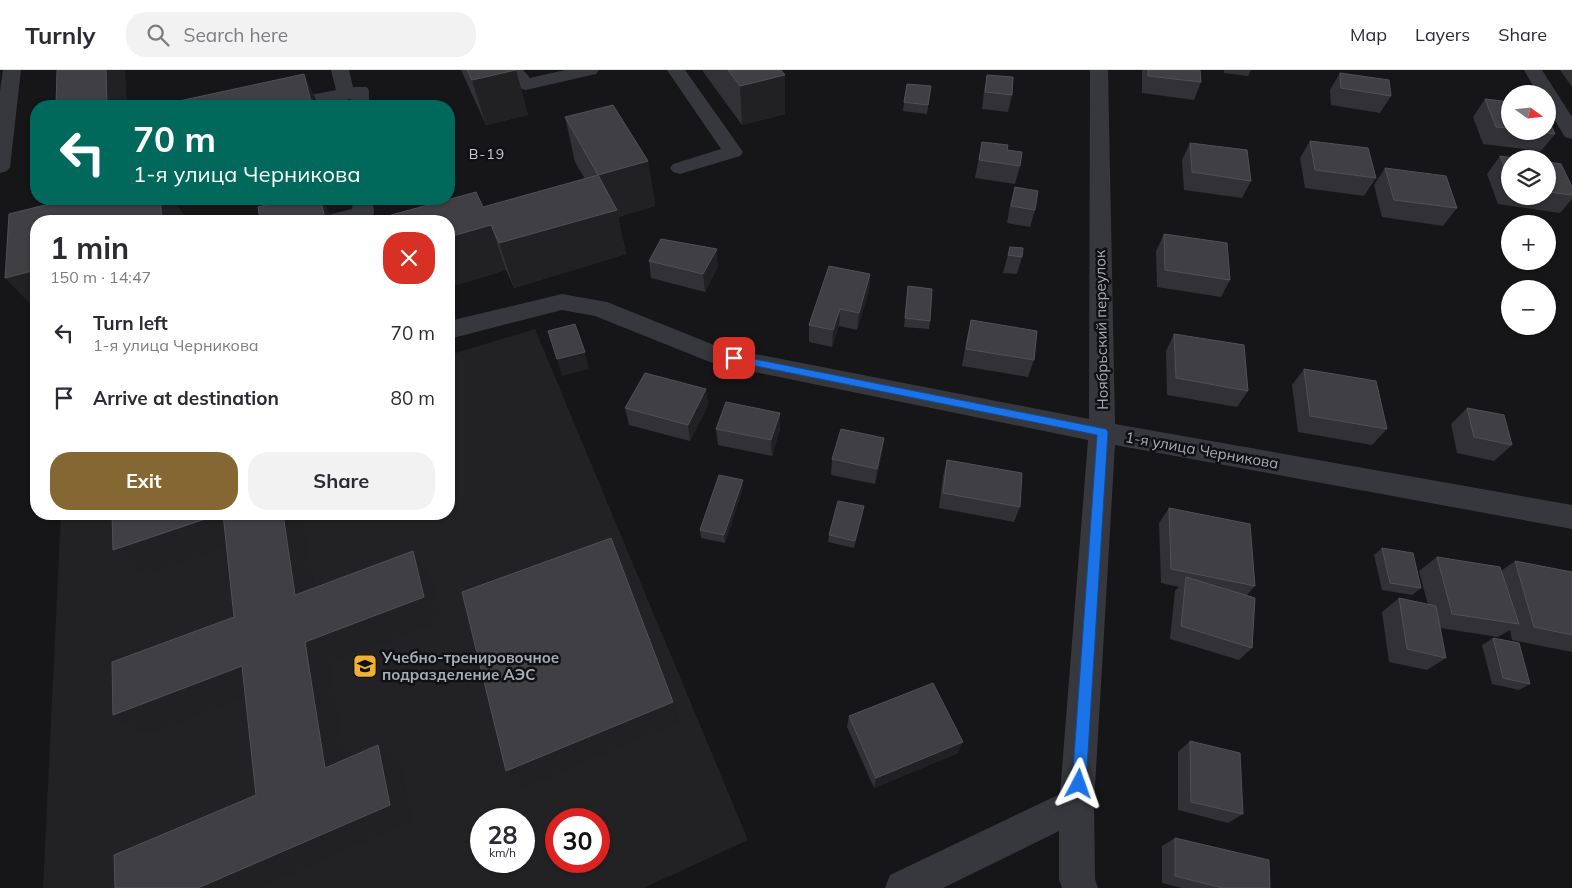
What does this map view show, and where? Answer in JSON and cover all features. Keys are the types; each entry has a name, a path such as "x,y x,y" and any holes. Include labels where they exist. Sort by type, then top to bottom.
{"street":[{"path":"0,167 12,70"},
{"path":"340,70 353,100"},
{"path":"513,70 526,84 590,70"},
{"path":"676,70 733,152 680,168"},
{"name":"Ноябрьский переулок","path":"1080,888 1077,879 1078,804 1102,432 1099,70"},
{"path":"1533,70 1570,126"},
{"path":"355,215 363,213 362,205"},
{"name":"1-я улица Черникова","path":"455,329 562,302 599,308 715,355 1102,432 1572,517"},
{"path":"903,888 1078,804"}],"shaded area":[{"name":"Учебно-тренировочное подразделение АЭС","path":"535,329 748,840 644,888 43,888 61,520 455,520 455,353"}],"building":[{"path":"57,70 106,70 107,100 56,100"},
{"path":"467,70 516,70 472,80"},
{"path":"728,70 781,70 785,75 740,86"},
{"path":"1148,70 1200,70 1201,82 1148,76"},
{"path":"1340,73 1389,80 1391,96 1341,88"},
{"path":"304,74 310,100 184,100"},
{"path":"987,75 1013,77 1012,95 985,92"},
{"path":"907,84 931,86 928,105 904,102"},
{"path":"1485,99 1501,101 1501,127 1496,127"},
{"path":"613,105 648,161 598,175 565,117"},
{"path":"1310,141 1368,148 1376,178 1315,170"},
{"path":"982,142 1008,145 1007,150 1022,152 1020,166 979,160"},
{"path":"1190,143 1247,150 1251,181 1192,172"},
{"path":"1556,163 1561,164 1572,187 1572,195 1556,193"},
{"path":"1385,168 1446,176 1457,208 1394,200"},
{"path":"598,175 617,210 499,243 491,225 455,235 455,215 391,215 428,205 455,205 455,198 476,192 483,207"},
{"path":"1015,187 1038,191 1035,210 1011,206"},
{"path":"45,205 161,205 161,215 30,215 30,272 5,278 9,214"},
{"path":"266,205 322,205 324,215 259,215 258,207"},
{"path":"1164,234 1227,243 1230,280 1165,270"},
{"path":"661,239 717,249 703,274 649,261"},
{"path":"1010,247 1023,248 1022,257 1008,255"},
{"path":"829,266 870,274 859,313 840,309 833,330 809,325"},
{"path":"908,286 932,289 930,321 905,318"},
{"path":"971,320 1037,331 1034,360 966,349"},
{"path":"575,324 585,352 557,359 548,331"},
{"path":"1174,334 1244,345 1248,391 1176,378"},
{"path":"1304,369 1376,381 1387,429 1310,416"},
{"path":"645,373 706,389 688,425 625,408"},
{"path":"726,402 780,413 771,440 716,429"},
{"path":"1467,408 1504,415 1512,445 1474,437"},
{"path":"841,429 884,438 877,469 832,459"},
{"path":"947,460 1022,473 1020,507 943,493"},
{"path":"719,475 743,480 724,535 700,530"},
{"path":"838,501 864,506 855,541 829,535"},
{"path":"1169,508 1250,524 1255,586 1171,569"},
{"path":"112,520 202,520 113,550"},
{"path":"224,520 284,520 295,595 413,551 424,597 305,642 325,768 378,745 390,805 198,888 115,888 114,855 256,795 242,666 113,715 112,662 234,617"},
{"path":"611,538 673,702 506,771 462,592"},
{"path":"1382,548 1413,553 1421,588 1390,583"},
{"path":"1437,557 1500,567 1519,624 1452,614"},
{"path":"1515,561 1572,572 1572,635 1534,627"},
{"path":"1186,577 1255,598 1252,648 1181,626"},
{"path":"1399,598 1436,606 1446,658 1407,649"},
{"path":"1493,638 1519,643 1530,684 1503,678"},
{"path":"933,683 963,742 876,778 849,716"},
{"path":"1190,741 1240,753 1243,814 1191,802"},
{"path":"1175,838 1269,860 1270,888 1223,888 1175,876"}],"place":[{"name":"Учебно-тренировочное подразделение АЭС","path":"365,666"}],"district":[{"name":"В-19","path":"487,154"}],"route":[{"path":"734,358 1102,432 1079,784"}]}
